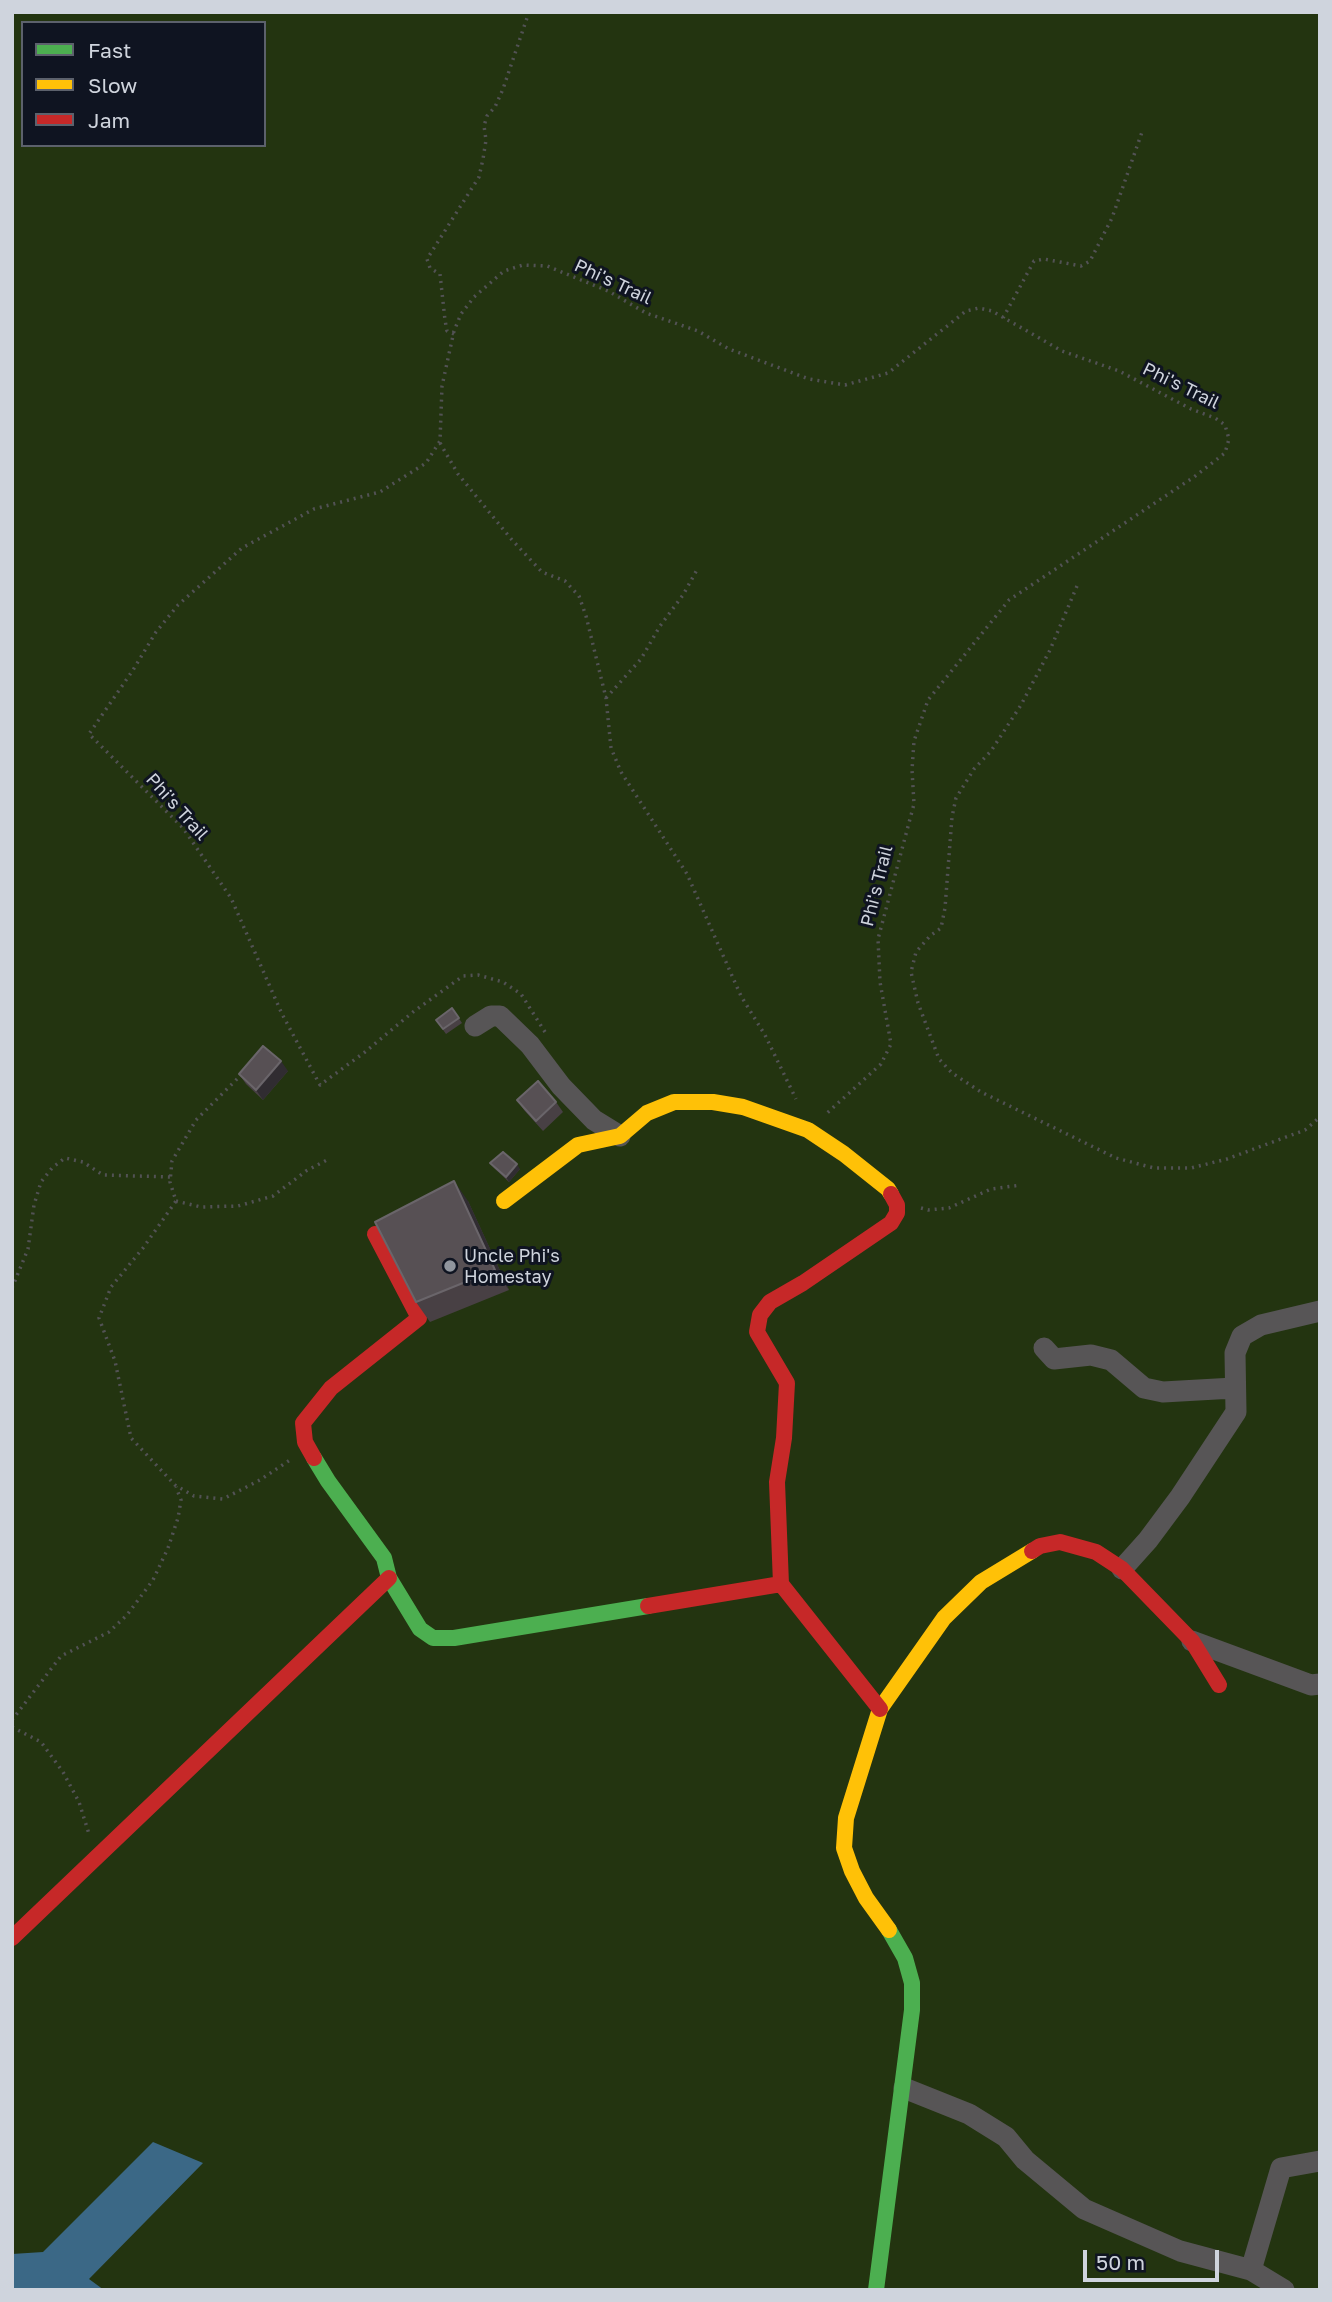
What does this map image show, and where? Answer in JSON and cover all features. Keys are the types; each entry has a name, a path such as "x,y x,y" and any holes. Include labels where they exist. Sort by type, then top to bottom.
{"street":[{"path":"475,1026 491,1017 500,1016 530,1045 561,1086 594,1120 620,1136"},
{"path":"504,1201 578,1145 620,1136 647,1113 674,1102 713,1102 743,1107 808,1130 888,1189 897,1213 891,1223 803,1283 770,1302 760,1315 757,1332 787,1383 784,1438 777,1482 781,1584 880,1709"},
{"path":"375,1234 419,1318 331,1388 303,1423 305,1442 328,1481 384,1558 389,1578 420,1629 433,1638 454,1638 781,1584"},
{"path":"1122,1569 1181,1497 1201,1462 1226,1430 1236,1412 1235,1353 1242,1336 1261,1325 1320,1311"},
{"path":"1044,1348 1054,1359 1091,1355 1111,1360 1144,1388 1163,1392 1234,1388"},
{"path":"876,2290 904,2088 912,1983 905,1958 894,1936 866,1898 852,1871 844,1847 846,1818 880,1709 944,1618 981,1582 1040,1546 1060,1542 1096,1552 1122,1569 1192,1641 1219,1685"},
{"path":"12,1938 389,1578"},
{"path":"1192,1641 1311,1685 1320,1684"},
{"path":"904,2088 969,2114 1006,2137 1025,2160 1084,2209 1180,2251 1251,2270 1284,2290"},
{"path":"1251,2270 1281,2168 1320,2161"}],"path":[{"path":"454,334 447,331 440,274 430,268 427,259 479,177 487,116 495,107 503,89 530,12"},
{"path":"1003,318 1034,261 1044,259 1081,266 1090,261 1112,218 1142,132"},
{"name":"Phi's Trail","path":"548,1038 521,994 492,977 463,976 320,1085 282,1014 231,898 183,828 89,734 156,632 177,605 233,555 314,509 380,492 426,463 440,443 442,386 461,314 474,297 504,271 523,265 547,266 608,291 646,313 698,331 729,349 809,379 845,385 888,373 966,311 979,308 992,311 1062,351 1119,371 1191,409 1215,418 1225,425 1229,439 1225,453 1194,477 1009,600 928,700 914,741 914,804 878,939 880,982 891,1044 881,1064 808,1130"},
{"path":"440,443 458,474 520,548 542,572 565,581 579,596 606,698 611,748 621,772 687,874 740,996 765,1035 796,1100"},
{"path":"606,698 641,659 698,568"},
{"path":"1077,586 1051,650 1021,705 956,798 941,928 916,952 911,972 918,1003 939,1059 952,1073 981,1092 1116,1158 1154,1168 1191,1168 1227,1159 1305,1130 1320,1117"},
{"path":"248,1068 196,1120 172,1161 171,1177 176,1201 111,1287 99,1318 115,1361 131,1438 175,1485 194,1496 223,1499 260,1480 293,1458 311,1452"},
{"path":"12,1288 28,1249 34,1205 41,1182 52,1168 65,1158 83,1162 103,1175 171,1177"},
{"path":"176,1201 201,1207 238,1206 273,1196 306,1171 327,1160"},
{"path":"893,1197 908,1205 928,1210 949,1208 991,1189 1021,1185"},
{"path":"12,1720 61,1656 109,1632 127,1615 153,1580 178,1518 181,1500 175,1485"},
{"path":"12,1727 41,1742 63,1772 79,1802 89,1834 106,1849"}],"green space":[{"path":"12,12 1320,12 1320,2290 12,2290"}],"water":[{"path":"153,2142 203,2163 89,2279 104,2290 12,2290 12,2254 43,2252"}],"building":[{"path":"452,1008 459,1018 443,1029 436,1020"},
{"path":"263,1046 281,1061 256,1090 239,1074"},
{"path":"538,1081 556,1102 536,1121 517,1100"},
{"path":"503,1152 517,1164 506,1177 490,1163"},
{"name":"Uncle Phi's Homestay","path":"454,1181 495,1270 416,1302 375,1222"}],"traffic: fast":[{"path":"314,1458 384,1558 389,1578 420,1629 433,1638 454,1638 648,1606"},
{"path":"876,2290 912,2010 912,1983 905,1958 889,1930"}],"traffic: slow":[{"path":"504,1201 578,1145 620,1136 647,1113 674,1102 713,1102 743,1107 808,1130 844,1154 891,1194"},
{"path":"889,1930 866,1898 844,1848 846,1818 880,1709 944,1618 981,1582 1032,1551"}],"traffic: jam":[{"path":"781,1584 777,1482 784,1438 787,1383 757,1332 760,1315 770,1302 803,1283 891,1223 897,1213 897,1205 891,1194"},
{"path":"314,1458 305,1442 303,1423 331,1388 419,1318 375,1234"},
{"path":"1032,1551 1040,1546 1060,1542 1096,1552 1122,1569 1192,1641 1219,1685"},
{"path":"12,1938 389,1578"},
{"path":"648,1606 781,1584 880,1709"}],"place":[{"name":"Uncle Phi's Homestay","path":"450,1266"}]}
